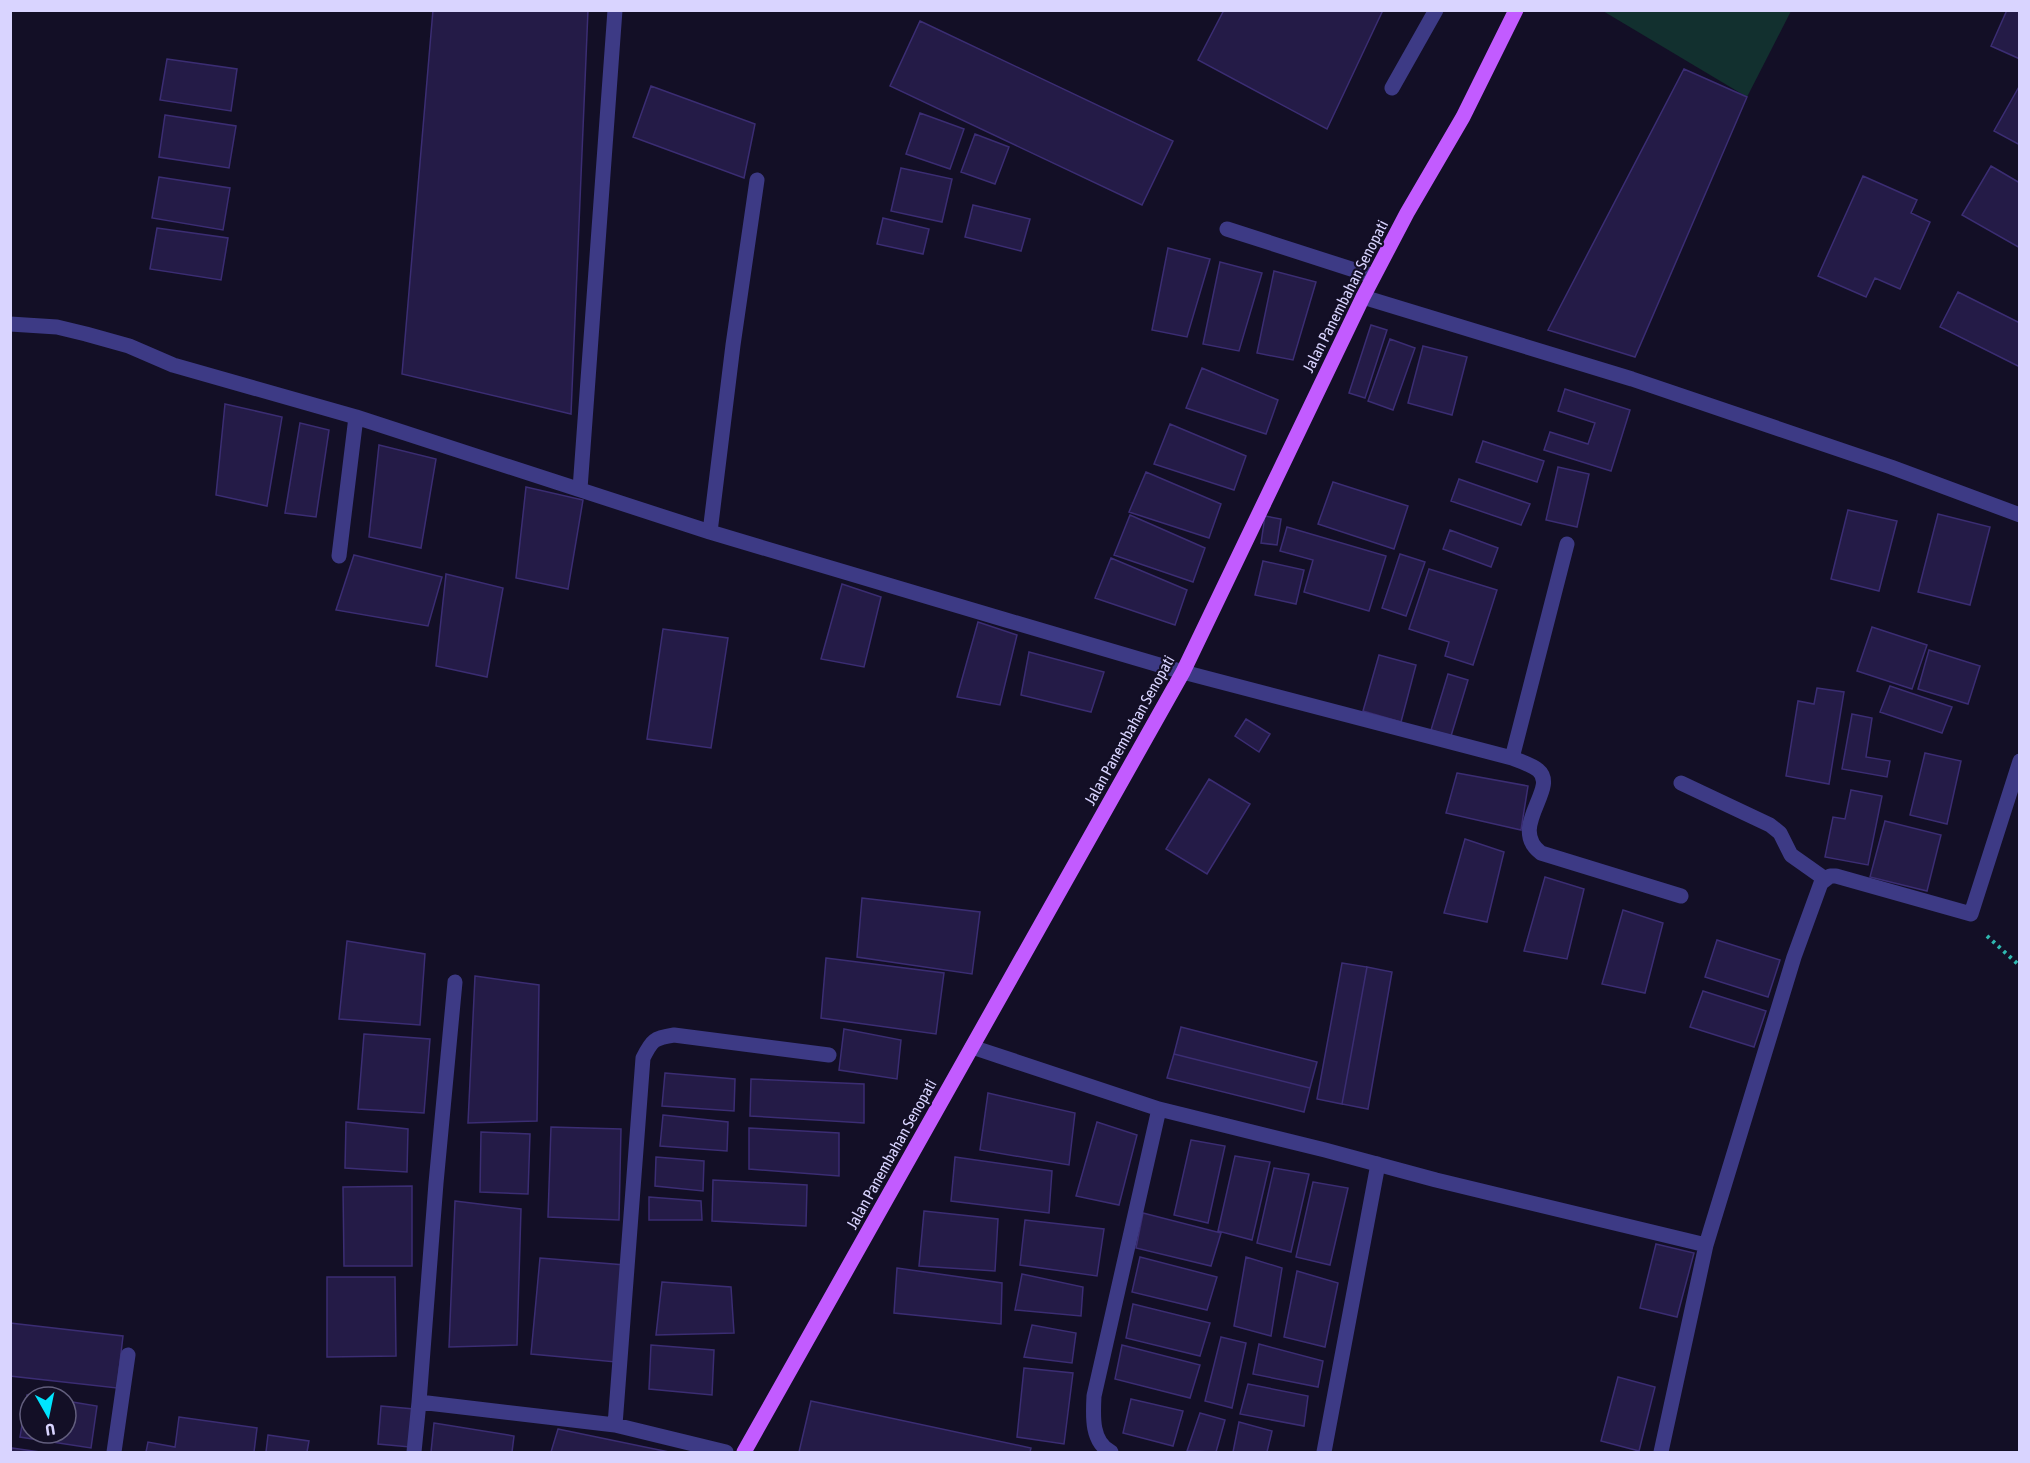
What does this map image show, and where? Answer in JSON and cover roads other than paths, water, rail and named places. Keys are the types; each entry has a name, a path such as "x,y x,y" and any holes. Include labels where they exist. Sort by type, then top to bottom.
{"main road":[{"name":"Jalan Panembahan Senopati","path":"744,1452 1184,672 1373,276 1463,117 1516,10"}],"street":[{"path":"580,489 615,10"},
{"path":"1392,88 1436,10"},
{"path":"710,532 733,345 757,180"},
{"path":"1227,229 1373,276"},
{"path":"1363,297 1632,379 1891,467 2019,515"},
{"path":"10,324 57,327 129,346 173,365 356,417 710,532 1184,672 1512,758 1539,771 1544,778 1544,786 1529,824 1529,836 1534,847 1542,853 1681,897"},
{"path":"339,556 356,417"},
{"path":"1512,758 1567,544"},
{"path":"1661,1452 1706,1245 1794,957 1821,883 1825,879 1836,876 1971,914 2019,761"},
{"path":"1681,783 1770,825 1780,833 1791,855 1825,879"},
{"path":"414,1452 455,982"},
{"path":"615,1425 644,1058 650,1045 657,1038 674,1035 829,1055"},
{"path":"972,1047 1159,1109 1436,1180 1706,1245"},
{"path":"1111,1452 1099,1442 1093,1412 1094,1396 1159,1109"},
{"path":"1324,1452 1378,1164"},
{"path":"114,1452 128,1356"},
{"path":"419,1402 615,1425 726,1452"}]}
